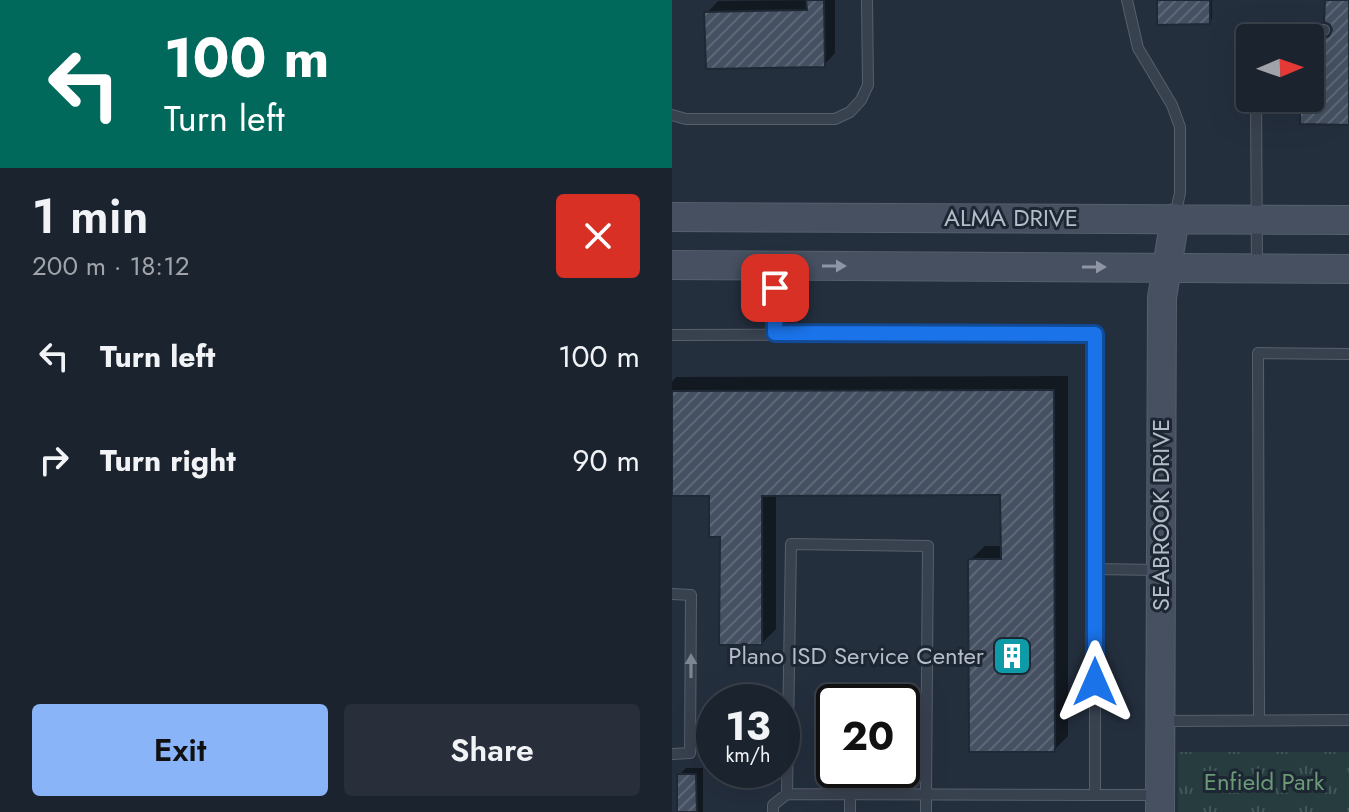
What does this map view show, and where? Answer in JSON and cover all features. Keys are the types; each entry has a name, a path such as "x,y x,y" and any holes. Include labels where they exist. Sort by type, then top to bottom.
{"main road":[{"name":"ALMA DRIVE","path":"672,217 1349,220"},
{"name":"SEABROOK DRIVE","path":"1160,804 1162,298 1175,218"},
{"name":"ALMA DRIVE","path":"672,265 1349,269"}],"lane":[{"path":"672,115 686,119 835,119 850,112 861,100 868,85 867,0"},
{"path":"1127,0 1138,48 1172,105 1180,127 1180,193 1175,218"},
{"path":"1256,112 1257,268"},
{"path":"775,266 775,333"},
{"path":"672,335 1095,334 1095,795"},
{"path":"1259,720 1258,353 1349,354"},
{"path":"787,794 791,544 928,546 926,812"},
{"path":"1095,569 1161,570"},
{"path":"672,594 691,595 690,753 672,754"},
{"path":"1160,721 1349,720"},
{"path":"773,812 773,805 787,794 1095,795 1160,804"},
{"path":"850,795 850,812"}],"green space":[{"name":"Enfield Park","path":"1178,752 1349,752 1349,812 1178,812"}],"building":[{"path":"806,0 824,0 825,67 706,69 704,12 807,10"},
{"path":"1157,0 1210,0 1210,24 1157,25"},
{"path":"1325,0 1349,0 1349,125 1300,124 1300,112 1324,112 1324,38 1332,30 1324,22"},
{"name":"Plano ISD Service Center","path":"1054,390 1055,752 969,752 968,559 1001,559 1000,495 762,496 762,645 719,645 720,537 709,537 709,496 672,496 672,391"},
{"path":"677,774 696,774 697,812 677,812"}],"place":[{"name":"Plano ISD Service Center","path":"1012,656"}],"route":[{"path":"775,288 775,333 1095,334 1095,682"}]}
